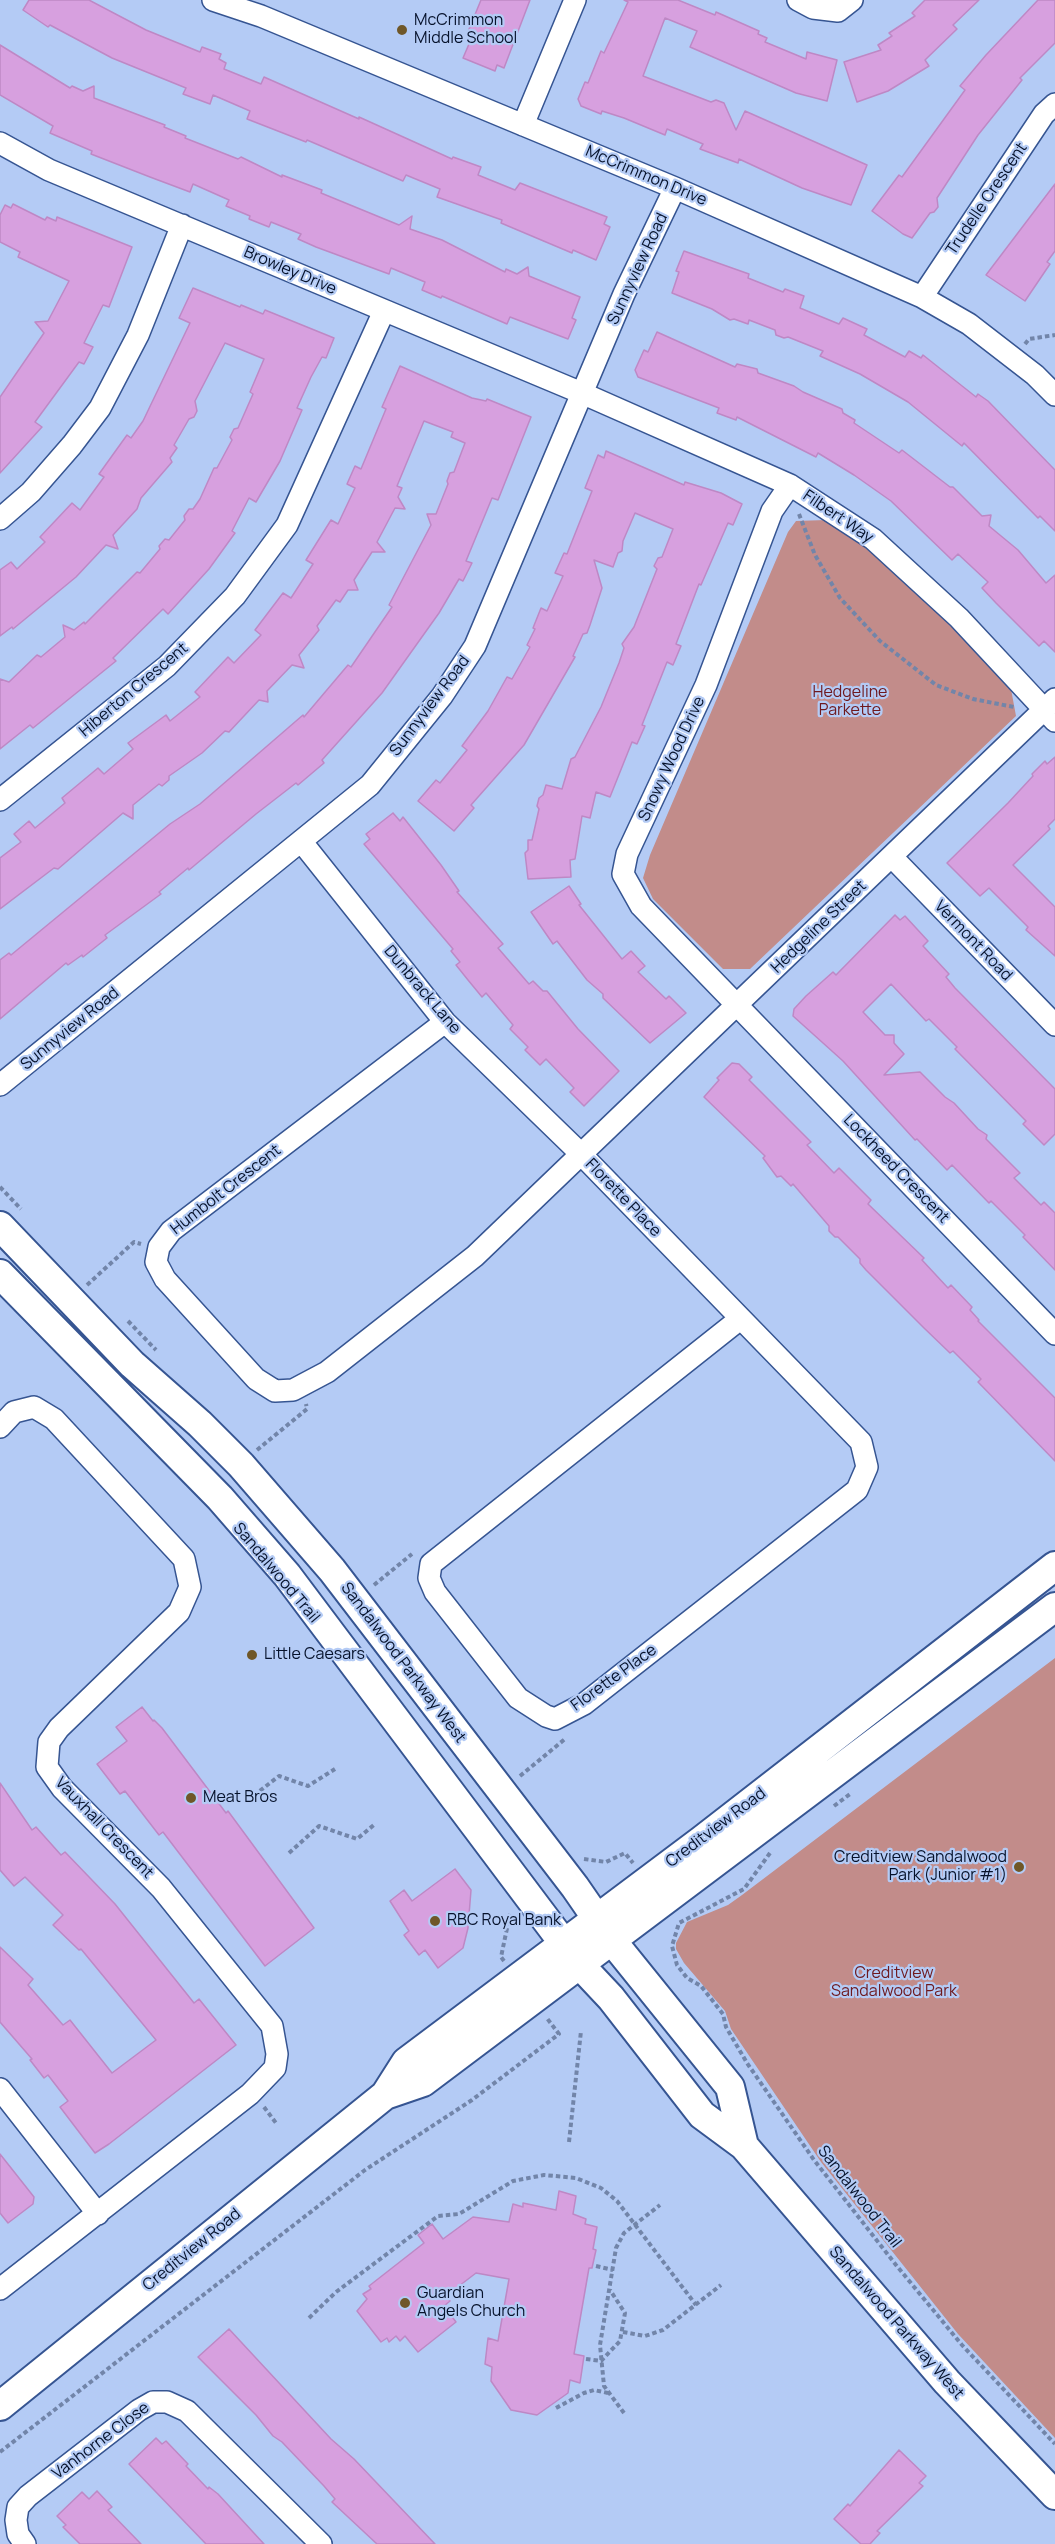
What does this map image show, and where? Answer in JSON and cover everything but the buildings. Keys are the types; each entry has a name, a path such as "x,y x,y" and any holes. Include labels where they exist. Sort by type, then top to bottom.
{"main road":[{"name":"Sandalwood Parkway West","path":"0,1226 132,1364 200,1424 241,1465 332,1570 614,1941 730,2087 744,2146"},
{"name":"Sandalwood Parkway West","path":"0,1274 174,1449 287,1575 580,1965 611,1998 702,2115 744,2146 947,2382 1055,2495"},
{"path":"287,1575 306,1566 332,1570"},
{"name":"Creditview Road","path":"385,2096 406,2062 702,1840 1055,1566"},
{"name":"Creditview Road","path":"0,2406 385,2096 423,2082 614,1941 1055,1607"}],"street":[{"name":"McCrimmon Drive","path":"213,0 261,16 675,188 922,297 969,324 1035,375 1055,395"},
{"path":"523,125 575,0"},
{"path":"798,0 813,8 838,11 852,0"},
{"name":"Trudelle Crescent","path":"922,297 1044,114 1055,104"},
{"name":"Browley Drive","path":"0,143 49,170 584,394"},
{"name":"Sunnyview Road","path":"0,1085 370,785 442,696 475,646 584,394 624,294 675,188"},
{"path":"0,519 32,492 100,408 138,335 182,225"},
{"name":"Hiberton Crescent","path":"0,800 167,666 235,596 287,525 384,311"},
{"name":"Filbert Way","path":"584,394 790,485 873,539 959,618 1051,710"},
{"name":"Snowy Wood Drive","path":"738,1004 641,906 623,874 627,854 706,685 772,511 790,485"},
{"name":"Hedgeline Street","path":"580,1153 892,857 1051,710"},
{"name":"Dunbrack Lane","path":"301,841 445,1022 580,1153"},
{"name":"Vermont Road","path":"892,857 1055,1025"},
{"name":"Lockheed Crescent","path":"738,1004 1055,1334"},
{"name":"Humbolt Crescent","path":"445,1022 171,1231 159,1247 156,1262 165,1279 256,1379 275,1391 293,1390 327,1372 475,1256 580,1153"},
{"name":"Florette Place","path":"431,1564 429,1578 435,1592 518,1698 555,1719 584,1704 857,1490 867,1467 861,1442 580,1153"},
{"path":"431,1564 740,1319"},
{"name":"Vauxhall Crescent","path":"0,1427 14,1412 34,1407 54,1419 184,1559 190,1587 179,1612 59,1728 49,1742 47,1767 62,1788 161,1888 272,2026 277,2054 274,2068 267,2079 0,2289"},
{"path":"0,2089 98,2214"},
{"name":"Vanhorne Close","path":"25,2544 18,2534 16,2520 18,2507 28,2496 139,2410 153,2402 167,2402 187,2412 321,2544"}],"path":[{"path":"1014,358 1029,339 1055,335"},
{"path":"790,485 815,555 840,598 880,641 936,685 973,699 1051,710"},
{"path":"71,1301 134,1242 159,1247"},
{"path":"241,1465 307,1409 302,1385"},
{"path":"355,1600 413,1553 431,1564"},
{"path":"501,1790 572,1733 569,1711"},
{"path":"248,1800 279,1776 308,1786 335,1769"},
{"path":"825,1813 858,1787"},
{"path":"290,1852 319,1826 357,1839 375,1824"},
{"name":"Sandalwood Trail","path":"771,1851 744,1889 679,1923 672,1946 677,1965 687,1978 701,1986 723,2014 726,2027 747,2063 814,2160 962,2345 1055,2444"},
{"path":"501,1957 511,1917 507,1907"},
{"path":"569,2142 581,2031"},
{"path":"0,2452 365,2170 472,2100 559,2034"},
{"path":"261,2104 276,2123"},
{"path":"309,2318 336,2292 438,2216 459,2214 513,2181 544,2175 576,2178 601,2188 617,2201 696,2305"},
{"path":"624,2413 604,2386 600,2345 616,2248 624,2233 660,2205"},
{"path":"596,2266 613,2270"},
{"path":"623,2332 645,2336 663,2330 721,2286"},
{"path":"602,2361 620,2341 625,2313 609,2289"},
{"path":"586,2359 602,2361"},
{"path":"556,2408 594,2390 609,2393"}],"green space":[{"name":"Hedgeline Parkette","path":"826,520 897,570 1011,689 1016,716 750,969 723,969 653,899 643,878 650,855 788,532 796,521"},
{"name":"Creditview Sandalwood Park","path":"1055,1658 1055,2438 958,2334 821,2162 731,2029 725,2011 684,1963 676,1949 676,1943 687,1922 728,1905 742,1895"}],"place":[{"name":"McCrimmon Middle School","path":"402,30"},
{"name":"Little Caesars","path":"252,1655"},
{"name":"Meat Bros","path":"191,1798"},
{"name":"Creditview Sandalwood Park (Junior #1)","path":"1019,1867"},
{"name":"RBC Royal Bank","path":"435,1921"},
{"name":"Guardian Angels Church","path":"405,2303"}]}
